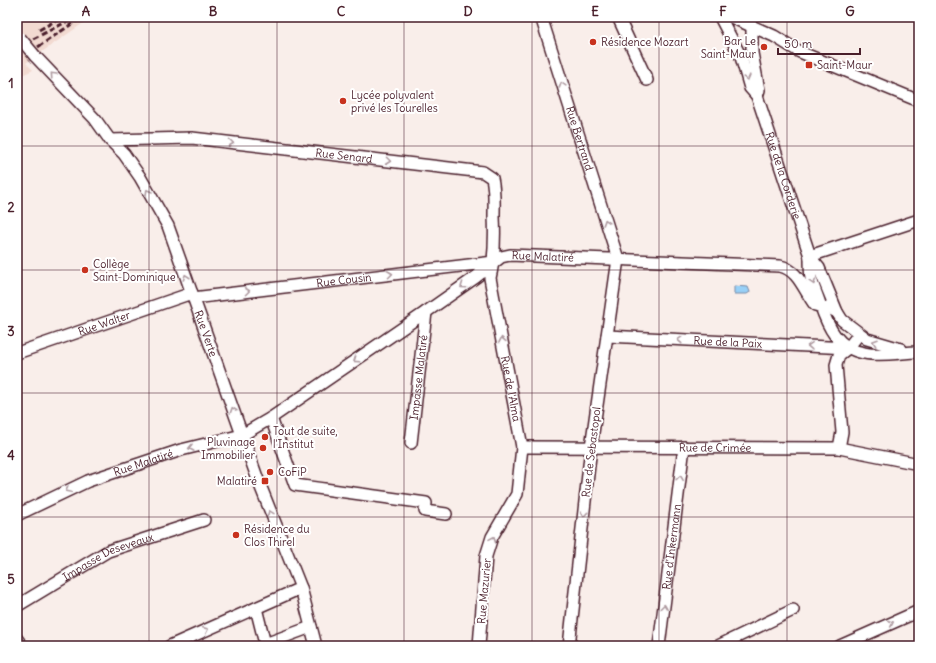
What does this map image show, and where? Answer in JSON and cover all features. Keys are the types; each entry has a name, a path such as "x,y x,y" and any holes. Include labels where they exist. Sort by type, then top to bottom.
{"street":[{"name":"Rue Bertrand","path":"543,17 545,30 618,259"},
{"path":"618,17 647,80"},
{"name":"Rue de la Corderie","path":"720,17 741,57 750,88 757,96 810,256 818,268 837,312 842,320 867,339 886,346 916,352"},
{"path":"731,17 752,28 774,36 800,52 919,102"},
{"name":"Rue de la Corderie","path":"752,28 752,53 758,90 757,96"},
{"name":"Rue Verte","path":"17,35 95,119 110,140 124,154 140,177 168,226 268,508 301,588 316,646"},
{"name":"Rue Senard","path":"110,140 192,138 483,172 492,178 494,188 494,262"},
{"path":"810,256 919,220"},
{"name":"Rue Malatiré","path":"17,515 88,481 181,450 242,435 271,418 426,312 476,277 500,257 510,255 780,266 788,268 794,272 815,305 821,306"},
{"name":"Rue de la Corderie","path":"810,256 811,276 824,319 830,330 848,348 875,355 916,352"},
{"name":"Rue de Sebastopol","path":"569,646 591,447 618,259"},
{"name":"Rue Cousin","path":"192,295 494,262"},
{"name":"Rue de l'Alma","path":"494,262 490,278 522,447"},
{"name":"Rue Walter","path":"17,353 192,295"},
{"path":"821,306 837,312"},
{"name":"Impasse Malatiré","path":"411,443 426,312"},
{"path":"859,334 848,348 840,355 836,365 842,432 839,448 919,464"},
{"name":"Rue de la Paix","path":"607,336 848,348"},
{"path":"271,418 295,486 426,503 425,511 446,514"},
{"path":"522,447 591,447"},
{"name":"Rue Mazurier","path":"479,646 486,556 492,537 518,494 522,447"},
{"name":"Rue de Crimée","path":"591,447 839,448"},
{"name":"Rue d'Inkermann","path":"659,646 684,447"},
{"name":"Impasse Deseveaux","path":"17,606 108,551 204,520"},
{"path":"170,646 301,588"},
{"path":"256,608 265,644 311,627"},
{"path":"718,646 794,610"},
{"path":"840,646 919,611"},
{"path":"17,639 22,646"}],"shaded area":[{"path":"17,17 92,17 26,63 33,70 20,76 22,81 17,83"}],"water":[{"path":"734,286 748,287 750,292 747,294 734,294"}],"railway":[{"path":"39,30 62,17"},
{"path":"38,47 82,17"},
{"path":"33,39 70,20"}],"place":[{"name":"Résidence Mozart","path":"593,42"},
{"name":"Bar Le Saint-Maur","path":"764,47"},
{"name":"Saint-Maur","path":"809,65"},
{"name":"Lycée polyvalent privé les Tourelles","path":"343,101"},
{"name":"Collège Saint-Dominique","path":"85,270"},
{"name":"Tout de suite, l'Institut","path":"265,437"},
{"name":"Pluvinage Immobilier","path":"263,448"},
{"name":"CoFiP","path":"270,472"},
{"name":"Malatiré","path":"265,481"},
{"name":"Résidence du Clos Thirel","path":"236,535"}]}
